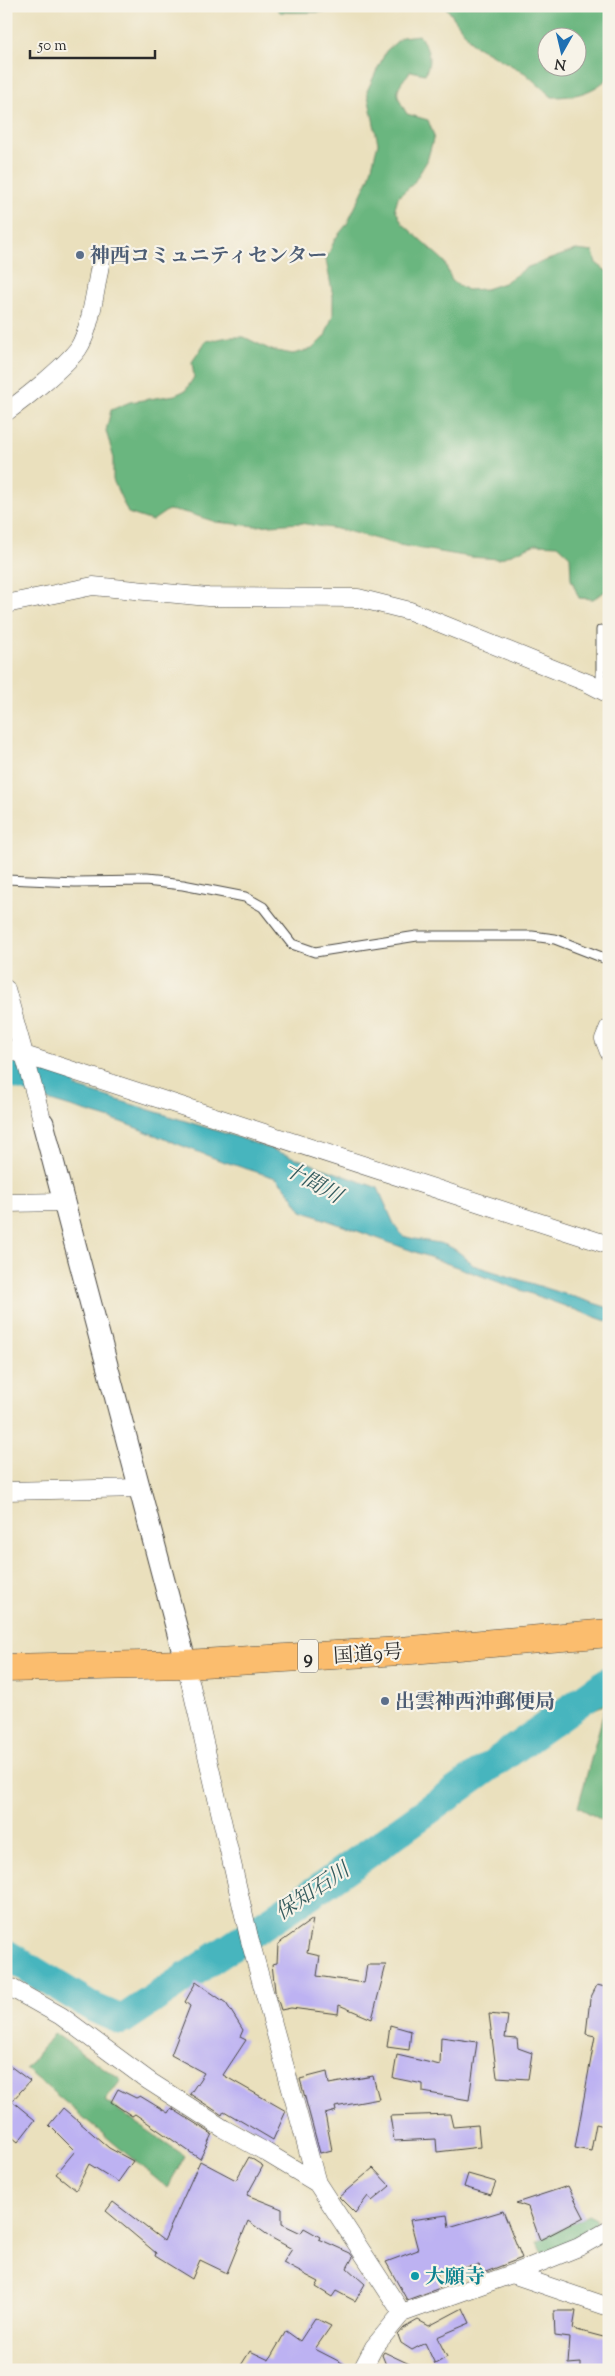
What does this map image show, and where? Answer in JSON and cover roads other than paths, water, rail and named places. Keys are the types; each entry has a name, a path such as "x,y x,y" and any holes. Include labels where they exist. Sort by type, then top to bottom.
{"highway":[{"name":"国道9号","path":"6,1668 186,1664 400,1651 609,1633"}],"street":[{"path":"6,412 19,404 78,348 91,308 101,260"},
{"path":"6,604 92,586 208,597 358,598 410,611 604,687"},
{"path":"6,989 141,1488 186,1664 249,1937 317,2184 402,2313"},
{"path":"609,1027 604,1038 609,1052"},
{"path":"6,1049 26,1060 609,1245"},
{"path":"6,1204 65,1202"},
{"path":"6,1491 141,1488"},
{"path":"6,1985 61,2016 148,2081 317,2184"},
{"path":"362,2370 374,2348 402,2313 512,2274 579,2247 609,2230"},
{"path":"512,2274 609,2307"}],"lane":[{"path":"601,630 604,687"},
{"path":"6,879 75,882 145,881 183,885 245,898 263,907 292,944 315,952 416,936 532,936 555,939 609,960"}],"water":[{"path":"34,1074 240,1138 378,1188 394,1224 403,1236 440,1243 455,1250 473,1265 609,1308 609,1322 302,1211 288,1190 276,1178 219,1160 121,1122 41,1098"}],"waterway":[{"name":"十間川","path":"6,1071 61,1087"},
{"name":"保知石川","path":"6,1954 94,2008 122,2020 328,1882 609,1681"}],"place":[{"name":"神西コミュニティセンター","path":"80,255"},
{"name":"出雲神西沖郵便局","path":"385,1701"},
{"name":"大願寺","path":"415,2276"}]}
